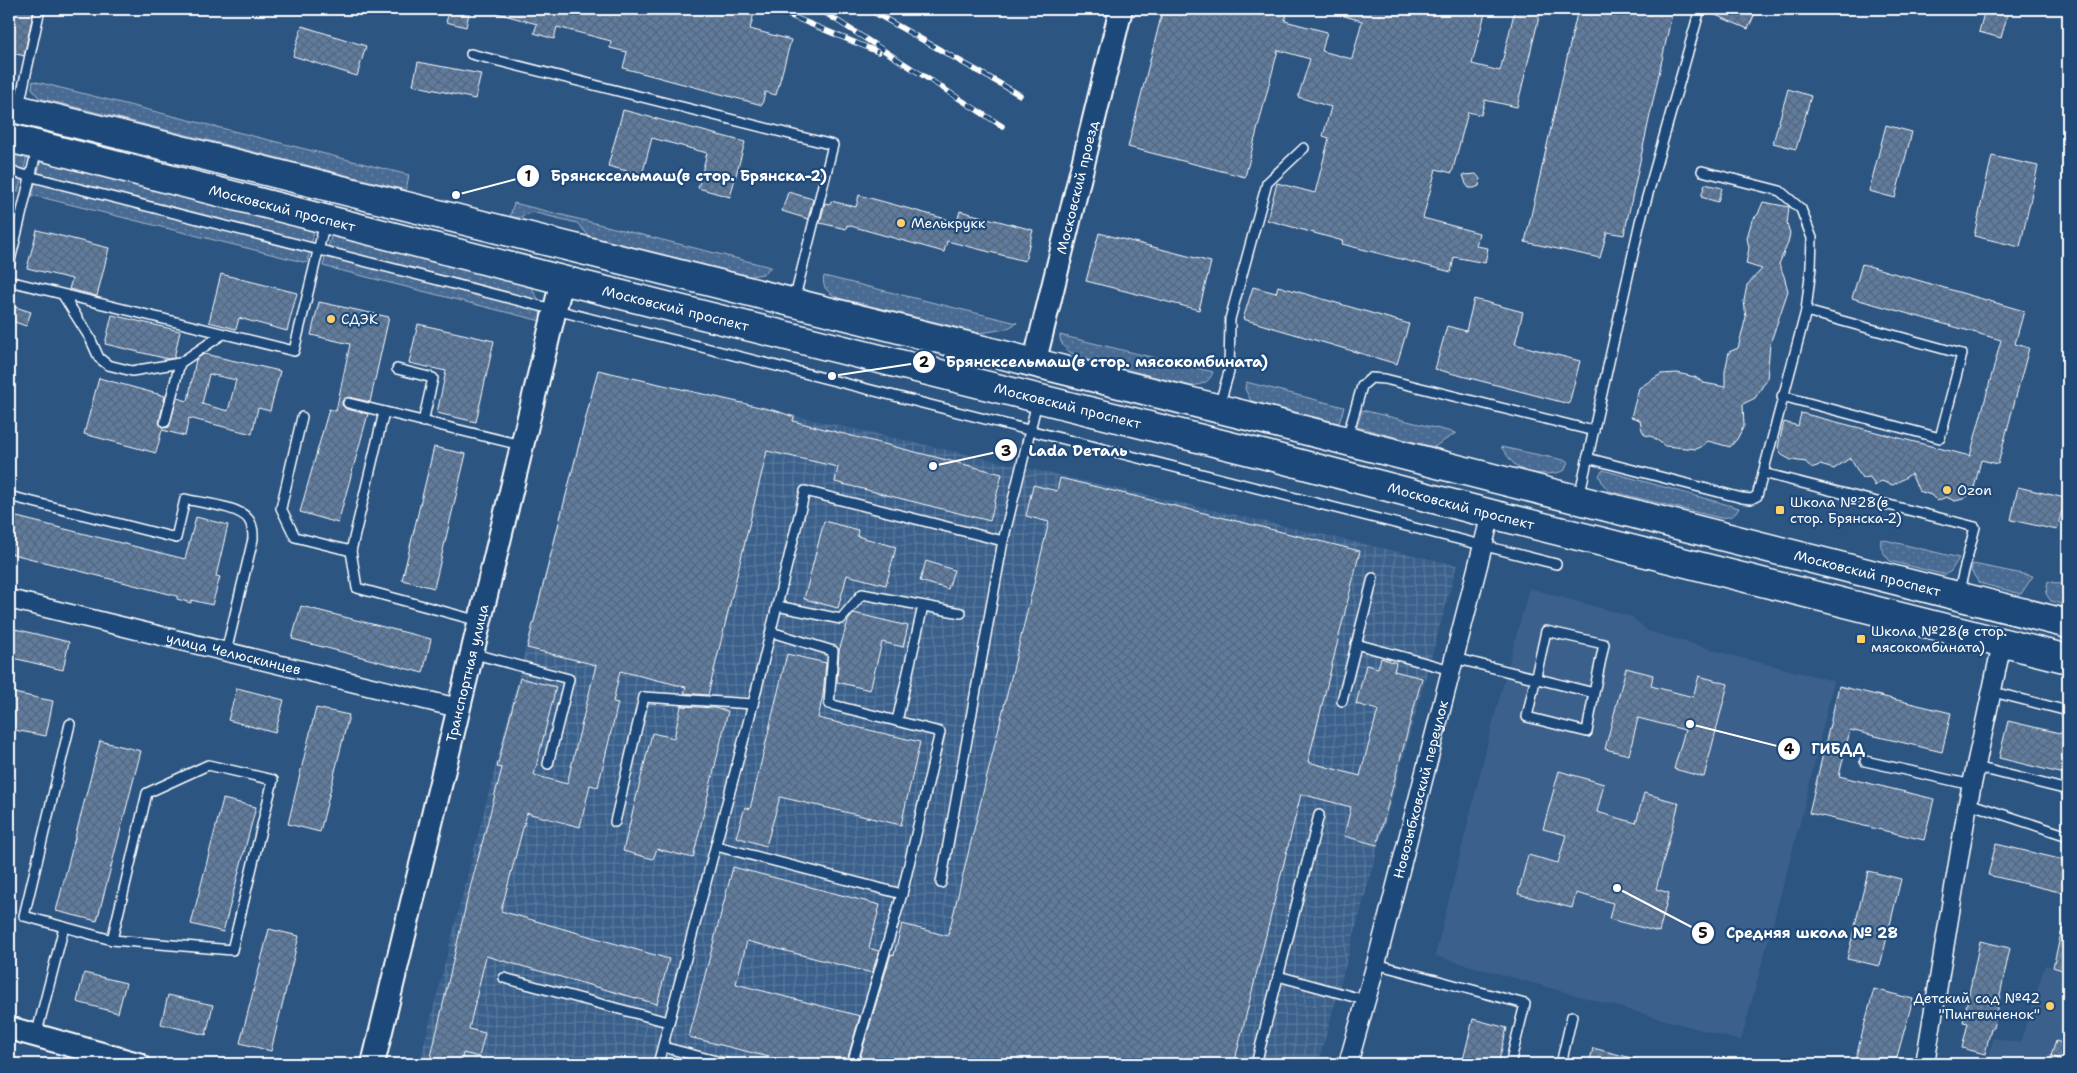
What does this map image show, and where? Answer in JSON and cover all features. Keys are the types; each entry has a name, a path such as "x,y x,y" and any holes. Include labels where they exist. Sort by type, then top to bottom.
{"main road":[{"name":"Московский проспект","path":"13,108 1499,479 2068,624"},
{"name":"Московский проспект","path":"9,138 562,280 1270,456 1491,514 2068,659"},
{"path":"562,280 570,247"},
{"path":"1491,514 1499,479"}],"street":[{"name":"Московский проезд","path":"1034,364 1121,9"},
{"name":"Транспортная улица","path":"375,1064 471,653 562,280"},
{"name":"Новозыбковский переулок","path":"1348,1064 1376,964 1491,514"},
{"name":"улица Челюскинцев","path":"9,599 458,708"},
{"path":"1924,1064 1968,803 2002,643"},
{"path":"9,1028 138,1064"}],"lane":[{"path":"13,108 40,9"},
{"path":"1578,499 1640,222 1700,9"},
{"path":"471,54 833,145 794,304"},
{"path":"9,265 38,146"},
{"path":"1218,409 1229,372 1230,319 1267,183 1304,148"},
{"path":"9,171 555,309 1029,432 1556,564"},
{"path":"1587,458 1742,498 1751,499 1757,496 1806,311 1812,238 1801,209 1780,191 1702,171"},
{"path":"9,281 294,351 326,219"},
{"path":"63,295 90,338 99,358 108,365 132,371 180,363 223,334"},
{"path":"1782,396 1940,438 1962,354 1806,311"},
{"path":"166,422 180,363"},
{"path":"397,369 434,378 423,422"},
{"path":"1346,441 1362,386 1371,378 1385,379 1594,431"},
{"path":"940,883 1003,541 1037,399"},
{"path":"348,403 522,446"},
{"path":"384,412 351,551 357,588 479,621"},
{"path":"302,417 281,508 295,538 351,551"},
{"path":"1764,473 1975,527 1958,596"},
{"path":"658,1064 753,704 805,491 1003,541"},
{"path":"9,496 176,538 185,499 233,509 245,515 253,527 253,539 226,652"},
{"path":"1342,701 1373,578"},
{"path":"777,606 841,619 862,594 961,613"},
{"path":"897,721 924,606"},
{"path":"1546,631 1604,644 1594,693 1587,732 1527,717 1546,631"},
{"path":"770,632 833,652 829,704 940,732 902,894 852,1064"},
{"path":"1356,644 1536,679 1594,693"},
{"path":"471,653 569,678 548,764"},
{"path":"1993,692 2068,711"},
{"path":"615,822 644,697 753,704"},
{"path":"70,724 24,916 112,940 232,950 273,780 208,765 147,793 112,940"},
{"path":"1865,761 1972,785"},
{"path":"1976,767 2068,790"},
{"path":"1968,803 2068,836"},
{"path":"1256,1064 1319,815"},
{"path":"716,846 902,894"},
{"path":"36,1036 64,927"},
{"path":"1376,964 1524,1004 1510,1064"},
{"path":"1278,976 1365,1000"},
{"path":"504,978 668,1022"},
{"path":"1560,1064 1572,1016"},
{"path":"663,1047 728,1064"}],"shaded area":[{"path":"33,81 409,175 406,190 39,98 32,88"},
{"path":"9,153 27,157 18,192 9,189"},
{"path":"41,161 315,228 307,263 32,195"},
{"path":"514,203 771,267 763,274 750,276 589,236 577,223 532,212 518,218 510,216"},
{"path":"332,233 528,282 539,300 541,321 323,266"},
{"path":"824,276 1017,323 1006,329 980,333 838,298 825,287"},
{"path":"1060,335 1213,372 1210,379 1199,385 1192,386 1080,358 1063,346"},
{"path":"597,371 1457,565 1318,1064 419,1064"},
{"path":"1246,382 1344,407 1339,423 1251,401 1245,389"},
{"path":"1362,410 1456,433 1434,447 1357,427"},
{"path":"1501,447 1568,461 1565,470 1560,472 1549,474 1529,472 1516,466"},
{"path":"1603,470 1739,508 1734,515 1720,518 1609,491 1599,475"},
{"path":"1881,539 1959,558 1951,571 1945,575 1890,561 1881,548"},
{"path":"1973,564 2033,576 2021,594 1979,583 1971,571"},
{"path":"2048,581 2068,586 2068,606 2051,601 2046,594"},
{"path":"1529,588 1632,617 1648,631 1738,657 1834,681 1801,819 1741,1041 1435,956 1490,733"},
{"name":"Детский сад №42 \"Пингвиненок\"","path":"2045,965 2068,972 2068,1064 1988,1064 1993,1038 2020,1043"}],"building":[{"path":"9,9 34,9 24,56 9,52"},
{"path":"450,9 470,9 466,27 446,22"},
{"path":"498,9 670,9 687,13 688,9 755,9 750,29 791,40 776,95 765,92 762,105 623,68 627,52 610,48 611,41 557,27 554,39 534,33 537,24 497,13"},
{"path":"1163,9 1288,9 1285,21 1327,32 1322,51 1352,59 1362,21 1334,13 1334,9 1486,9 1472,64 1500,71 1515,9 1541,9 1517,107 1485,100 1481,115 1468,112 1452,173 1436,169 1423,218 1479,233 1476,246 1488,248 1485,263 1454,257 1451,272 1342,244 1343,241 1267,220 1277,183 1315,193 1329,138 1323,136 1331,107 1298,97 1310,59 1278,50 1245,177 1128,147"},
{"path":"1578,9 1673,9 1624,235 1607,232 1600,258 1525,242"},
{"path":"1706,9 1757,9 1748,29 1706,11"},
{"path":"1985,9 2009,9 2001,38 1979,32"},
{"path":"302,26 366,46 357,76 293,56"},
{"path":"418,62 481,74 475,99 413,85"},
{"path":"1788,89 1811,96 1796,149 1773,143"},
{"path":"623,110 745,142 730,197 698,188 707,153 652,138 642,175 608,166"},
{"path":"1886,125 1912,132 1895,198 1869,191"},
{"path":"1992,156 2038,166 2020,247 1974,236"},
{"path":"1476,174 1480,179 1479,186 1469,188 1463,175"},
{"path":"1705,184 1722,188 1718,202 1701,197"},
{"path":"788,192 813,199 808,219 782,211"},
{"path":"859,195 957,222 960,211 1033,230 1025,261 947,241 944,252 847,225 846,229 820,223 825,203 830,204 831,201 856,207"},
{"path":"1763,202 1789,207 1787,224 1790,233 1779,264 1788,291 1770,344 1767,379 1755,398 1743,404 1744,426 1730,447 1708,441 1696,449 1665,446 1653,437 1645,435 1640,420 1631,417 1639,388 1661,374 1677,373 1695,377 1704,383 1725,387 1725,371 1729,352 1738,348 1746,317 1744,301 1747,285 1762,269 1746,264 1749,248 1747,238 1752,220 1758,214"},
{"path":"37,230 109,248 97,296 69,289 72,279 27,268"},
{"path":"1099,233 1211,262 1199,310 1086,281"},
{"path":"1862,264 2024,311 2015,344 2029,348 1998,464 1981,460 1973,492 1963,499 1955,501 1946,497 1937,501 1931,495 1919,491 1911,474 1893,485 1881,481 1875,486 1870,477 1862,478 1850,458 1834,469 1820,465 1811,468 1806,462 1791,460 1782,455 1778,447 1784,422 1798,426 1801,413 1970,456 2001,340 1852,298"},
{"path":"221,274 297,293 287,331 239,318 236,329 209,322"},
{"path":"1278,286 1409,324 1397,364 1243,319 1253,287 1276,293"},
{"path":"1474,299 1523,312 1515,344 1580,361 1569,404 1435,369 1447,326 1466,331"},
{"path":"319,302 389,317 370,402 349,397 342,401 342,405 346,409 368,414 338,523 300,512 329,409 336,411 350,344 311,335"},
{"path":"9,305 31,312 26,326 9,320"},
{"path":"112,315 180,331 174,358 168,359 105,344"},
{"path":"418,324 494,341 476,422 437,413 446,371 409,363"},
{"path":"204,354 280,371 270,411 258,408 252,434 189,418 185,436 162,430 156,453 84,434 99,378 165,396 159,423 163,428 169,427 177,398 188,401 196,359","holes":["209,374 236,380 228,411 202,404"]},
{"path":"598,370 777,411 794,417 793,421 1002,474 990,521 835,482 838,467 767,451 708,695 684,693 686,687 620,671 613,702 618,703 598,787 590,785 580,827 527,813 501,911 669,959 657,1004 486,956 469,1029 485,1033 479,1057 463,1053 461,1064 442,1064 430,1061 468,896 502,768 497,767 520,678 556,687 534,775 567,784 596,665 527,648"},
{"path":"434,447 466,454 434,588 402,580"},
{"path":"1060,478 1360,551 1308,762 1360,776 1378,710 1356,704 1366,665 1378,668 1381,658 1396,663 1394,671 1422,678 1377,845 1344,836 1351,807 1301,794 1234,1064 858,1064 891,954 894,955 902,924 948,936 1049,522 1026,516 1033,485 1057,491"},
{"path":"2018,487 2065,498 2057,530 2011,520"},
{"path":"9,515 185,559 196,517 228,525 216,576 220,577 212,605 191,600 191,603 177,599 177,596 9,553"},
{"path":"824,521 858,530 857,536 896,547 886,585 847,575 838,608 804,599"},
{"path":"926,561 954,570 948,589 920,581"},
{"path":"301,606 431,639 423,673 292,639"},
{"path":"854,613 908,626 903,647 882,642 870,690 837,682 839,651 848,621"},
{"path":"15,629 69,642 63,670 9,657"},
{"path":"787,654 826,663 823,695 818,718 920,742 901,825 780,797 766,846 736,837 745,807 750,809"},
{"path":"1626,668 1653,675 1651,686 1693,697 1699,676 1728,684 1704,777 1674,769 1685,730 1638,718 1629,755 1605,749"},
{"path":"1839,686 1951,713 1942,752 1850,730 1839,776 1934,799 1924,840 1809,813"},
{"path":"237,688 284,700 275,733 228,720"},
{"path":"9,692 53,701 46,736 9,729"},
{"path":"681,706 714,708 728,711 693,858 657,849 653,859 623,851 652,733 674,738"},
{"path":"316,708 349,715 320,832 288,824"},
{"path":"2008,721 2068,735 2068,775 1999,758"},
{"path":"100,741 141,751 97,921 56,911"},
{"path":"1559,771 1604,784 1597,812 1636,823 1644,793 1679,803 1656,889 1669,893 1659,932 1609,919 1613,903 1576,893 1572,908 1518,894 1528,855 1558,863 1566,835 1543,829"},
{"path":"223,799 256,807 223,932 191,924"},
{"path":"1996,844 2068,861 2068,894 1988,875"},
{"path":"733,867 880,905 869,948 879,951 872,973 747,941 736,984 860,1016 846,1064 797,1064 689,1037"},
{"path":"1868,871 1901,879 1880,966 1847,959"},
{"path":"2063,925 2068,926 2068,972 2053,967"},
{"path":"269,929 299,936 271,1051 240,1043"},
{"path":"1980,941 2010,948 1993,1028 1991,1028 1985,1054 1962,1048 1968,1023 1963,1022"},
{"path":"84,973 126,983 118,1013 77,1002"},
{"path":"1874,989 1913,999 1895,1064 1854,1064"},
{"path":"168,995 213,1005 206,1035 161,1024"},
{"path":"1473,1019 1507,1028 1498,1064 1462,1064"},
{"path":"2056,1041 2068,1045 2068,1062 2051,1056"},
{"path":"1593,1048 1639,1060 1639,1064 1589,1064"}],"railway":[{"path":"774,9 878,52"},
{"path":"819,9 1002,126"},
{"path":"868,9 1020,95"}],"place":[{"name":"Брянсксельмаш(в стор. Брянска-2)","path":"456,195"},
{"name":"Мелькрукк","path":"901,223"},
{"name":"СДЭК","path":"331,319"},
{"name":"Брянсксельмаш(в стор. мясокомбината)","path":"832,376"},
{"name":"Lada Dеталь","path":"933,466"},
{"name":"Ozon","path":"1947,490"},
{"name":"Школа №28(в стор. Брянска-2)","path":"1780,510"},
{"name":"Школа №28(в стор. мясокомбината)","path":"1861,639"},
{"name":"ГИБДД","path":"1690,724"},
{"name":"Средняя школа № 28","path":"1617,888"},
{"name":"Детский сад №42 \"Пингвиненок\"","path":"2050,1006"}]}
